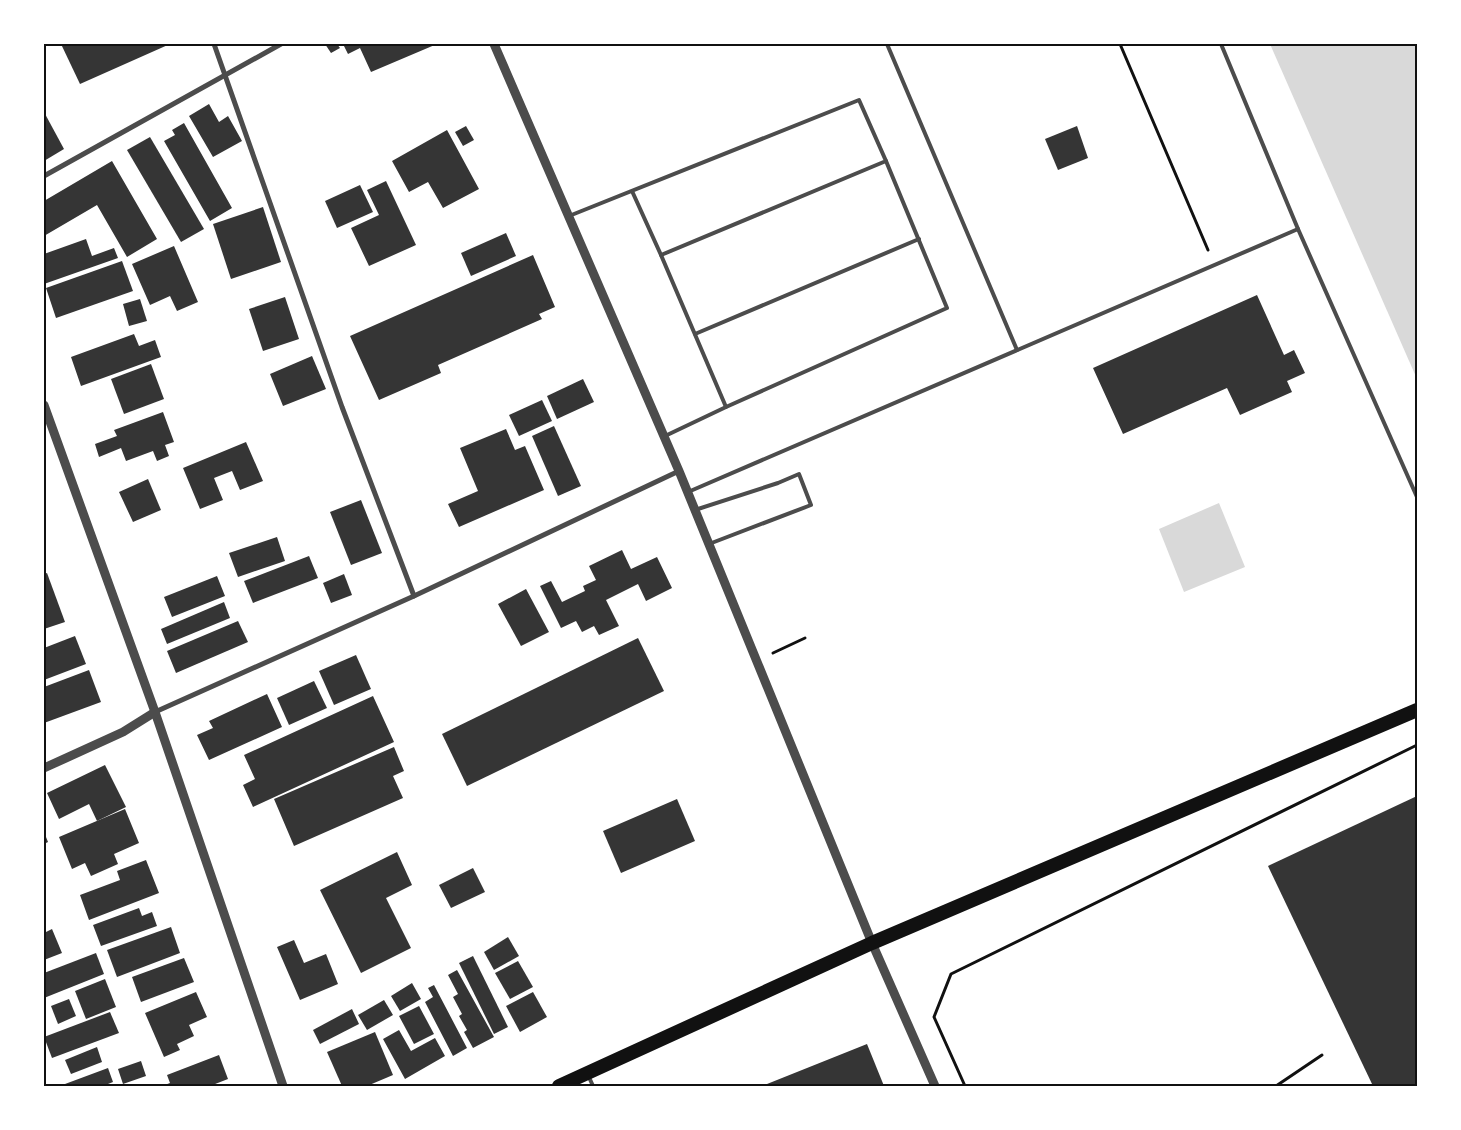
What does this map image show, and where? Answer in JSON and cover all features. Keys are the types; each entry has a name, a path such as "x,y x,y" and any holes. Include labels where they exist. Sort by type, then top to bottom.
{"highway":[{"path":"559,1086 872,943 1417,710"}],"street":[{"path":"214,44 339,398 414,596"},
{"path":"44,176 281,44"},
{"path":"494,44 688,492 872,943 935,1086"},
{"path":"44,405 155,712 283,1086"},
{"path":"44,768 123,732 155,712 414,596 679,471"}],"lane":[{"path":"887,44 1017,350"},
{"path":"1221,44 1298,229 1417,497"},
{"path":"569,216 859,100 886,161 947,308 664,436"},
{"path":"661,255 886,161"},
{"path":"632,191 726,407"},
{"path":"688,492 1298,229"},
{"path":"695,334 919,239"},
{"path":"695,510 778,483 799,474 811,505 709,544"},
{"path":"587,1073 593,1086"}],"path":[{"path":"1120,44 1214,265"},
{"path":"757,661 805,638"},
{"path":"965,1086 934,1017 951,974 1417,745"},
{"path":"1276,1086 1322,1055"}],"shaded area":[{"path":"1270,44 1417,44 1417,379"},
{"path":"1219,503 1245,567 1184,592 1159,529"}],"building":[{"path":"61,44 170,44 80,84"},
{"path":"325,44 337,44 340,48 331,53"},
{"path":"343,44 437,44 371,72 360,48 348,54"},
{"path":"209,104 219,122 228,116 242,141 213,157 189,116"},
{"path":"44,112 64,149 44,161"},
{"path":"184,123 232,208 210,221 164,141 175,135 172,130"},
{"path":"466,126 474,140 463,146 455,132"},
{"path":"1077,126 1088,158 1058,170 1045,139"},
{"path":"447,130 479,189 443,208 428,182 409,192 392,161"},
{"path":"150,137 204,229 181,242 127,150"},
{"path":"112,161 157,239 127,257 97,205 44,236 44,201"},
{"path":"386,181 416,245 369,266 351,228 379,215 367,190"},
{"path":"360,185 373,212 337,228 325,201"},
{"path":"263,207 281,262 231,279 213,224"},
{"path":"506,233 516,256 471,276 461,253"},
{"path":"86,239 92,256 114,248 118,258 44,284 44,254"},
{"path":"174,246 198,302 177,311 170,296 150,305 132,264"},
{"path":"533,255 555,307 539,314 542,319 438,365 441,373 379,400 350,336"},
{"path":"122,261 133,291 56,318 46,288"},
{"path":"1257,295 1284,355 1294,350 1305,373 1287,381 1292,392 1240,415 1227,388 1123,434 1093,368"},
{"path":"285,297 299,339 263,351 249,309"},
{"path":"140,299 147,321 129,326 123,304"},
{"path":"134,334 139,346 155,340 161,357 81,386 71,357"},
{"path":"312,356 326,389 283,406 270,374"},
{"path":"151,364 164,399 124,414 111,379"},
{"path":"583,379 594,402 557,419 547,396"},
{"path":"542,400 552,421 519,436 509,415"},
{"path":"163,412 174,442 165,445 169,456 157,461 153,451 126,461 121,448 99,457 95,444 117,436 114,430"},
{"path":"554,426 581,486 558,496 532,436"},
{"path":"506,429 515,450 525,446 544,490 459,527 448,504 478,491 460,448"},
{"path":"246,442 263,481 240,490 232,471 214,478 223,500 200,509 183,468"},
{"path":"148,479 161,510 133,522 119,492"},
{"path":"361,500 382,553 351,565 330,512"},
{"path":"277,537 285,561 238,577 229,553"},
{"path":"622,550 631,569 657,557 672,588 646,601 638,584 606,600 619,626 599,635 594,626 582,632 576,621 561,628 540,586 551,581 562,602 585,591 583,586 596,580 589,566"},
{"path":"309,556 318,578 253,603 244,581"},
{"path":"47,573 65,622 44,629 44,574"},
{"path":"344,574 352,595 331,603 323,583"},
{"path":"217,576 225,596 172,617 164,597"},
{"path":"526,589 549,632 521,646 498,604"},
{"path":"224,602 230,618 167,644 161,629"},
{"path":"238,621 248,642 176,673 167,651"},
{"path":"75,636 86,664 44,680 44,648"},
{"path":"638,638 664,691 467,786 442,734"},
{"path":"356,655 371,689 334,705 319,671"},
{"path":"89,670 101,702 44,723 44,687"},
{"path":"314,681 327,708 289,725 277,698"},
{"path":"267,694 282,727 209,760 197,735 213,728 209,721"},
{"path":"373,696 394,742 253,807 243,785 255,779 244,755"},
{"path":"394,747 404,771 393,776 403,798 294,846 274,799"},
{"path":"105,765 126,807 97,821 89,804 59,819 47,793"},
{"path":"1417,796 1417,1086 1373,1086 1268,866"},
{"path":"677,799 695,841 621,873 603,831"},
{"path":"125,809 139,843 114,854 118,864 91,876 85,863 72,869 59,837"},
{"path":"44,832 48,842 44,844"},
{"path":"397,852 412,885 386,898 411,948 361,973 320,890"},
{"path":"146,860 159,893 89,920 80,895 120,880 117,871"},
{"path":"473,868 485,892 451,908 439,885"},
{"path":"139,908 142,916 152,912 157,926 101,946 93,925"},
{"path":"171,927 180,953 117,977 107,950"},
{"path":"52,929 62,953 44,960 44,933"},
{"path":"508,937 519,956 494,970 484,952"},
{"path":"294,940 304,963 326,954 338,984 300,1000 277,947"},
{"path":"96,953 104,974 44,998 44,973"},
{"path":"473,956 508,1027 494,1034 459,963"},
{"path":"184,958 194,982 141,1002 132,977"},
{"path":"518,961 533,987 510,999 495,973"},
{"path":"457,970 494,1037 473,1048 464,1032 467,1030 459,1016 462,1014 453,997 458,994 448,975"},
{"path":"105,979 116,1007 86,1019 75,991"},
{"path":"412,983 421,999 400,1011 391,996"},
{"path":"434,985 467,1048 453,1056 425,1002 433,997 428,988"},
{"path":"196,992 207,1017 189,1025 194,1036 177,1044 180,1050 164,1057 145,1013"},
{"path":"533,992 547,1017 520,1032 506,1006"},
{"path":"69,999 76,1016 58,1024 51,1006"},
{"path":"384,1000 393,1015 367,1030 358,1015"},
{"path":"419,1006 434,1034 414,1044 399,1016"},
{"path":"352,1009 359,1024 320,1044 313,1030"},
{"path":"110,1012 119,1033 52,1058 44,1037"},
{"path":"399,1030 411,1051 435,1038 445,1056 405,1079 383,1039"},
{"path":"375,1032 393,1075 367,1086 342,1086 327,1052"},
{"path":"867,1044 884,1086 762,1086"},
{"path":"97,1047 102,1062 71,1074 65,1060"},
{"path":"219,1055 228,1079 210,1086 162,1086 170,1083 167,1075"},
{"path":"141,1061 146,1076 123,1084 118,1069"},
{"path":"108,1068 113,1082 103,1086 66,1086 65,1084"}]}
